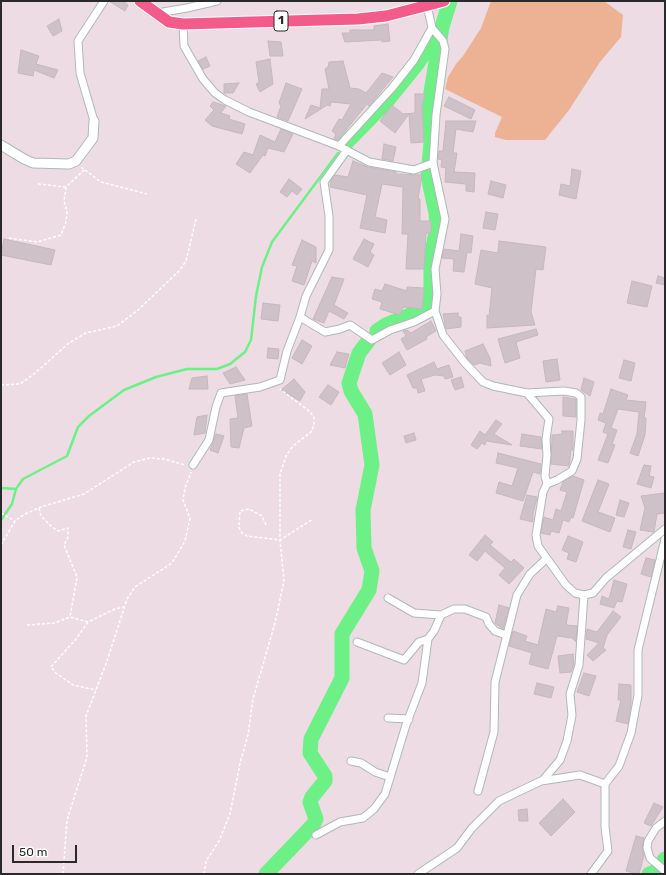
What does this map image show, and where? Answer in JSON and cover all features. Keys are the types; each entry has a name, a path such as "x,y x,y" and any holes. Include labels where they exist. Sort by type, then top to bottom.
{"main road":[{"name":"1","path":"140,1 169,22 183,24 358,19 386,16 426,3 444,1"}],"street":[{"path":"1,145 33,163 57,165 76,161 93,138 94,121 80,73 78,41 104,1"},
{"path":"157,13 217,1"},
{"path":"426,3 433,30 443,41 444,49 429,165 445,219 435,270 438,294 435,311 444,335 464,363 483,382 493,386 527,393 564,390 576,393 581,397 581,420 577,459 572,470 557,480 547,484"},
{"path":"183,24 184,46 203,79 215,93 249,112 339,146 369,162 414,170 429,165"},
{"path":"339,146 392,88 414,60 433,30"},
{"path":"193,465 209,440 216,407 221,394 276,383 280,380 287,351 306,296 329,250 329,216 324,182 347,150"},
{"path":"300,317 325,332 350,325 372,340 390,330 414,322 435,311"},
{"path":"527,393 549,419 546,439 547,454 545,476 547,484 543,492 536,535 538,546 566,585 575,593 584,595 593,593 606,578 665,529"},
{"path":"591,874 608,851 605,827 605,784 619,766 631,733 638,696 638,650 665,539"},
{"path":"478,791 494,732 495,682 517,595 530,574 546,559"},
{"path":"540,781 560,760 567,741 572,715 570,694 579,665 584,595"},
{"path":"388,598 414,613 441,615 454,609 466,609 486,617 489,624 495,631 506,635"},
{"path":"316,835 340,822 363,818 374,809 384,794 422,683 428,639 434,631 441,615"},
{"path":"357,642 404,660 419,642 428,639"},
{"path":"388,718 409,719"},
{"path":"351,761 360,763 375,772 390,777"},
{"path":"418,874 457,848 472,828 499,802 540,781 580,775 605,784"},
{"path":"661,868 650,858 647,848 648,841 656,828 665,821"}],"path":[{"path":"76,161 84,170 101,182 124,190 147,194"},
{"path":"9,238 37,242 61,235 66,222 64,193 66,187 84,170"},
{"path":"38,184 66,187"},
{"path":"1,385 20,384 34,374 69,343 86,333 117,326 138,310 179,271 186,261 196,220"},
{"path":"204,874 206,861 219,841 230,814 240,762 248,735 253,699 276,623 284,581 280,540 280,474 286,456 292,447 312,431 314,423 314,417 309,411 284,393 276,383"},
{"path":"1,545 15,521 39,508 84,494 134,462 150,458 164,459 188,466 193,465 184,488 183,500 190,518 182,549 172,563 135,587 126,599 86,716 88,758 67,820 63,874"},
{"path":"39,508 45,521 52,527 58,531 68,528 68,537 64,545 76,577 70,617"},
{"path":"266,525 262,516 249,509 240,511 239,528 242,533 247,536 280,540 313,519"},
{"path":"1,513 15,521"},
{"path":"96,690 73,685 56,673 51,667 76,639 88,622 115,609 124,607"},
{"path":"27,625 55,623 70,617 88,622"}],"shaded area":[{"path":"491,1 604,1 623,15 621,37 600,62 569,110 545,140 506,140 495,137 495,133 502,117 445,89 448,77 481,28"}],"building":[{"path":"109,1 123,1 128,5 125,11"},
{"path":"59,19 62,31 53,36 47,26"},
{"path":"388,24 390,41 345,42 342,33 350,33 350,30 374,30 374,26"},
{"path":"268,41 281,42 283,56 270,56"},
{"path":"21,50 39,56 36,64 58,70 54,78 34,70 33,76 18,73"},
{"path":"206,57 210,66 203,69 198,61"},
{"path":"270,59 273,84 260,92 256,84 259,82 256,62"},
{"path":"343,61 350,88 359,89 366,93 382,73 393,77 369,106 367,104 338,140 334,139 336,134 332,131 339,119 342,120 351,104 331,102 330,106 327,105 305,119 311,105 320,108 322,89 329,89 325,69 328,67 329,62"},
{"path":"239,83 233,93 224,93 224,84"},
{"path":"286,83 302,89 288,121 277,117 281,106 279,103"},
{"path":"415,94 425,94 422,106 424,142 411,143 409,114 395,133 380,121 392,105 403,114 415,113"},
{"path":"449,97 475,110 471,119 444,106"},
{"path":"213,102 226,106 221,113 230,116 229,119 245,124 242,134 212,126 205,120 214,110 210,106"},
{"path":"446,121 476,121 473,132 456,129 453,153 457,153 454,172 475,173 474,192 466,191 466,184 445,182 446,168 441,167 442,160 438,159 439,151 443,151"},
{"path":"281,129 293,134 284,152 268,148 265,156 263,155 250,173 236,164 244,152 253,155 260,135 275,142"},
{"path":"384,144 396,147 393,161 382,159"},
{"path":"353,161 368,167 396,172 396,174 422,175 418,199 420,199 420,221 431,221 431,233 426,233 424,269 406,269 408,234 402,234 403,187 382,184 375,217 387,220 385,233 360,228 367,195 330,187 331,181 335,175 348,177"},
{"path":"572,169 581,171 576,199 559,195 561,184 570,186"},
{"path":"289,179 302,189 297,195 292,191 287,197 280,192"},
{"path":"491,181 506,185 503,198 488,194"},
{"path":"486,212 498,214 495,230 483,228"},
{"path":"461,234 473,236 471,253 467,252 464,272 453,271 454,259 442,258 444,249 459,251"},
{"path":"4,239 55,250 51,265 1,255"},
{"path":"364,239 374,244 370,252 374,255 368,267 353,259"},
{"path":"302,240 316,247 316,263 312,261 304,285 292,281 297,266 292,265"},
{"path":"499,241 546,247 543,270 536,269 531,312 535,325 487,328 487,315 489,316 492,288 475,284 481,250 498,253"},
{"path":"658,276 665,278 665,285 656,283"},
{"path":"332,277 344,279 334,305 348,313 344,319 329,311 324,323 313,319"},
{"path":"632,281 652,286 647,307 627,303"},
{"path":"385,284 407,291 407,287 424,288 422,309 403,307 400,315 380,309 382,302 372,299 375,289 382,291"},
{"path":"263,303 280,305 278,321 261,319"},
{"path":"458,313 458,317 461,317 461,327 446,329 443,314"},
{"path":"431,321 436,331 426,337 427,339 407,350 401,339 406,336 403,331 407,330 411,333"},
{"path":"536,329 538,335 516,342 520,358 505,363 498,339"},
{"path":"302,340 312,346 302,364 292,358"},
{"path":"483,344 490,358 491,366 480,363 474,365 467,358 465,351"},
{"path":"268,348 279,349 278,359 267,358"},
{"path":"337,352 349,354 345,368 330,365"},
{"path":"399,352 406,365 390,375 382,363"},
{"path":"557,359 560,380 546,382 543,361"},
{"path":"624,360 635,363 631,381 619,378"},
{"path":"434,362 437,369 449,365 453,377 445,379 444,376 435,375 421,379 425,391 418,393 417,388 413,388 407,375"},
{"path":"236,367 245,380 230,384 223,373"},
{"path":"207,376 208,389 189,389 192,378"},
{"path":"461,377 464,387 455,390 451,380"},
{"path":"584,378 594,382 590,396 581,390"},
{"path":"294,379 305,392 300,401 281,390"},
{"path":"328,385 339,392 331,405 319,397"},
{"path":"611,389 628,395 626,400 646,402 644,418 646,418 645,435 638,456 630,453 637,434 639,412 618,409 611,428 617,430 612,444 615,445 608,463 598,460 608,434 603,432 606,423 598,420 600,413 603,414"},
{"path":"247,394 252,426 244,428 239,448 231,447 230,419 238,418 235,396"},
{"path":"563,397 576,399 576,417 563,416"},
{"path":"207,415 205,433 194,435 197,417"},
{"path":"496,420 502,424 494,434 512,445 486,441 485,445 482,443 477,449 471,445 480,431 485,435"},
{"path":"562,431 573,431 573,450 571,450 569,466 551,464 552,435 562,434"},
{"path":"414,433 416,440 406,443 404,436"},
{"path":"216,434 224,436 218,453 210,450"},
{"path":"522,434 541,437 542,449 520,446"},
{"path":"498,453 541,464 540,474 533,472 523,501 496,493 499,482 512,486 518,468 496,463"},
{"path":"644,465 651,466 649,476 654,477 651,488 637,484"},
{"path":"573,476 584,480 573,518 571,517 569,522 563,520 559,533 551,531 550,535 541,533 544,517 553,520 556,509 561,511 567,492 560,490 563,482"},
{"path":"598,480 609,484 598,512 615,518 610,532 582,521"},
{"path":"665,493 665,513 657,514 654,532 640,530 645,508 641,496"},
{"path":"527,495 537,497 533,514 533,522 520,519"},
{"path":"620,500 629,503 624,517 616,515"},
{"path":"628,530 636,532 631,549 623,547"},
{"path":"485,535 493,542 490,545 511,562 514,559 524,568 509,584 499,575 505,568 485,551 477,561 469,555"},
{"path":"568,536 583,542 576,562 567,559 569,553 562,550"},
{"path":"646,558 655,560 651,577 641,574"},
{"path":"614,580 627,584 622,602 617,601 614,608 600,604 602,596 609,599"},
{"path":"499,605 509,608 503,629 495,623"},
{"path":"558,606 569,608 566,625 577,626 576,642 572,638 557,636 548,669 529,664 532,653 509,646 513,631 527,636 525,641 538,645 546,609 556,612"},
{"path":"613,611 621,617 607,635 603,648 606,650 593,661 587,655 599,643 586,639 587,629 597,632"},
{"path":"573,654 574,664 571,672 560,673 558,656"},
{"path":"584,673 596,676 589,696 577,692"},
{"path":"537,683 554,687 551,698 534,694"},
{"path":"619,684 631,685 631,704 628,724 616,721 621,700 618,700"},
{"path":"563,799 575,812 551,836 539,823"},
{"path":"654,803 663,807 651,826 644,823"},
{"path":"527,809 528,821 519,821 518,810"},
{"path":"636,836 644,838 642,848 644,856 639,874 626,871"}],"waterway":[{"path":"377,331 386,325 420,311 428,305 431,297 431,258 437,227 436,213 428,176 431,143 429,104 442,27 450,1"},
{"path":"345,144 387,101 417,64 439,31"},
{"path":"1,520 12,504 16,489 23,479 67,456 78,427 89,416 124,390 156,377 187,369 217,369 230,364 245,352 251,340 256,296 262,267 272,242 338,153"},
{"path":"266,874 313,825 316,819 310,802 312,797 325,781 325,776 310,753 311,739 342,678 342,634 369,590 372,571 364,548 363,510 372,465 365,414 351,391 349,383 359,353 369,340"},
{"path":"1,488 16,489"},
{"path":"649,874 655,872 665,859"}]}
